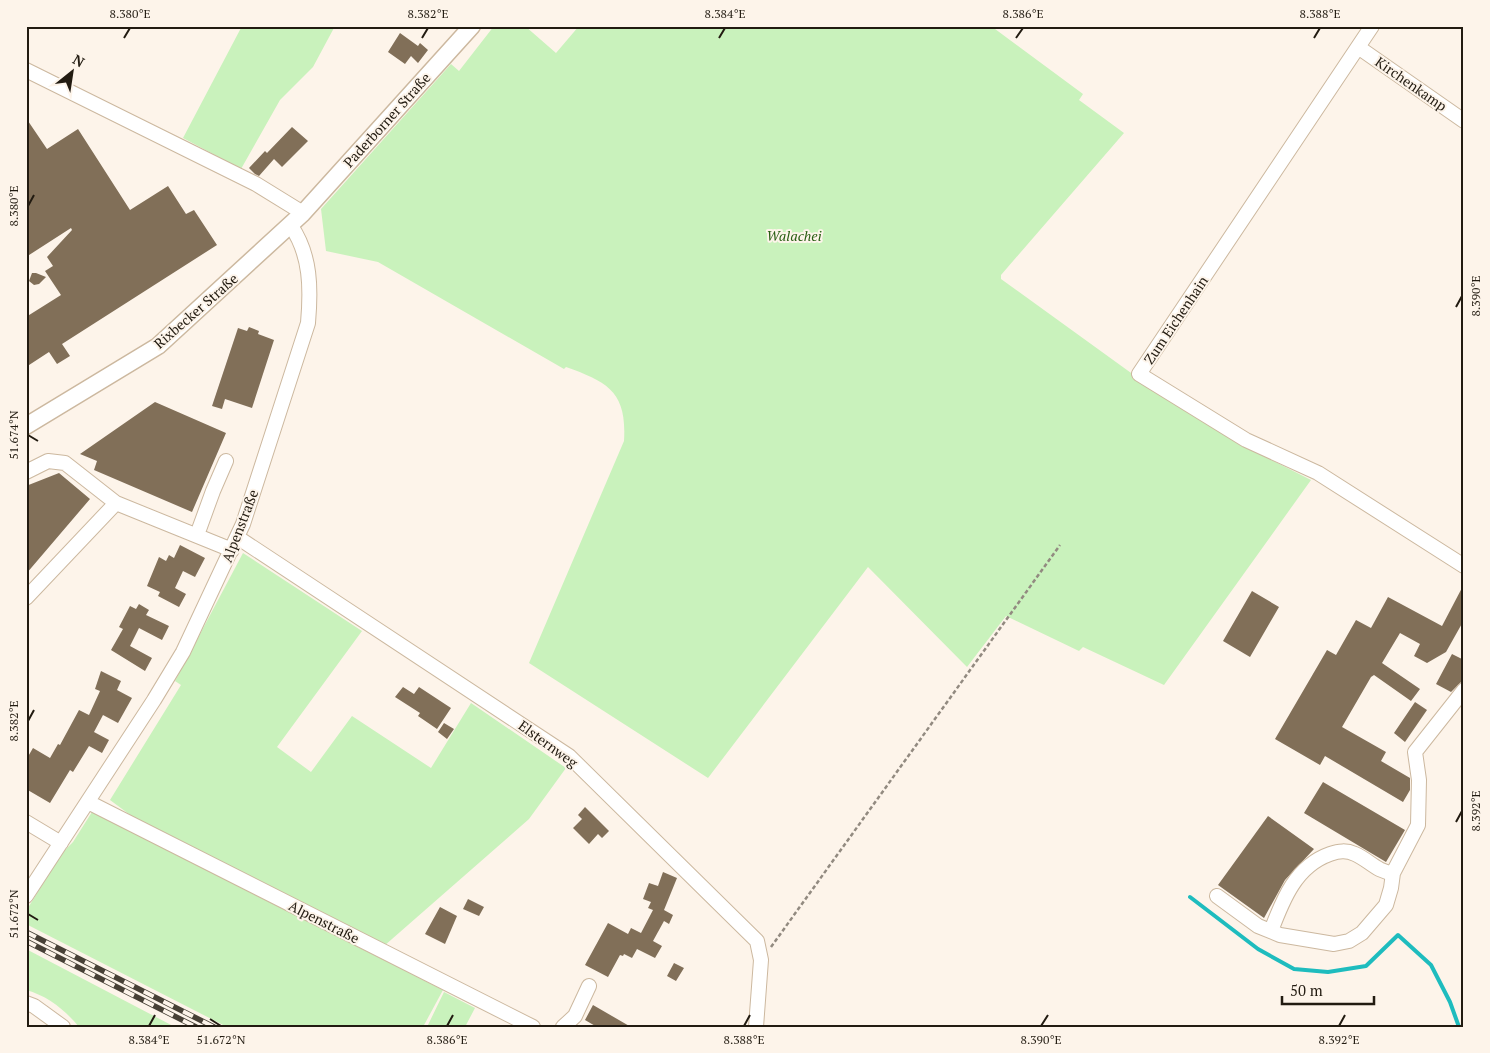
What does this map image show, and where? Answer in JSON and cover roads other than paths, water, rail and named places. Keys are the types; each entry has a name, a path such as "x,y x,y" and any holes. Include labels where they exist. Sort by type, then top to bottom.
{"main road":[{"name":"Paderborner Straße","path":"303,214 472,26"},
{"name":"Rixbecker Straße","path":"26,426 158,346 303,214"}],"street":[{"name":"Zum Eichenhain","path":"1372,26 1139,374 1246,440 1318,473 1464,566"},
{"name":"Kirchenkamp","path":"1358,47 1464,121"},
{"path":"26,70 256,184 303,214"},
{"name":"Alpenstraße","path":"26,896 154,700 183,652 235,544 308,323 311,290 306,257 291,226"},
{"name":"Elsternweg","path":"26,472 48,461 64,463 116,503 197,535 235,544 569,756 757,941 761,960 756,1027"},
{"path":"197,535 213,490 226,461"},
{"path":"26,598 116,503"},
{"path":"1217,896 1258,926 1271,931 1323,943 1349,941 1362,933 1386,905 1393,873 1418,825 1419,780 1416,752 1464,690"},
{"name":"Alpenstraße","path":"88,802 534,1027"},
{"path":"26,822 60,843"},
{"path":"1271,931 1282,902 1303,869 1315,859 1342,850 1356,854 1384,872 1393,873"},
{"path":"563,1027 575,1016 589,986"},
{"path":"26,1003 34,1006 63,1027"}],"waterway":[{"path":"1190,897 1258,949 1294,969 1328,972 1366,966 1398,935 1431,965 1450,1002 1459,1027"}],"railway":[{"path":"26,932 214,1027"},
{"path":"26,941 196,1027"}],"park label":[{"name":"Walachei","path":"794,236"}]}
